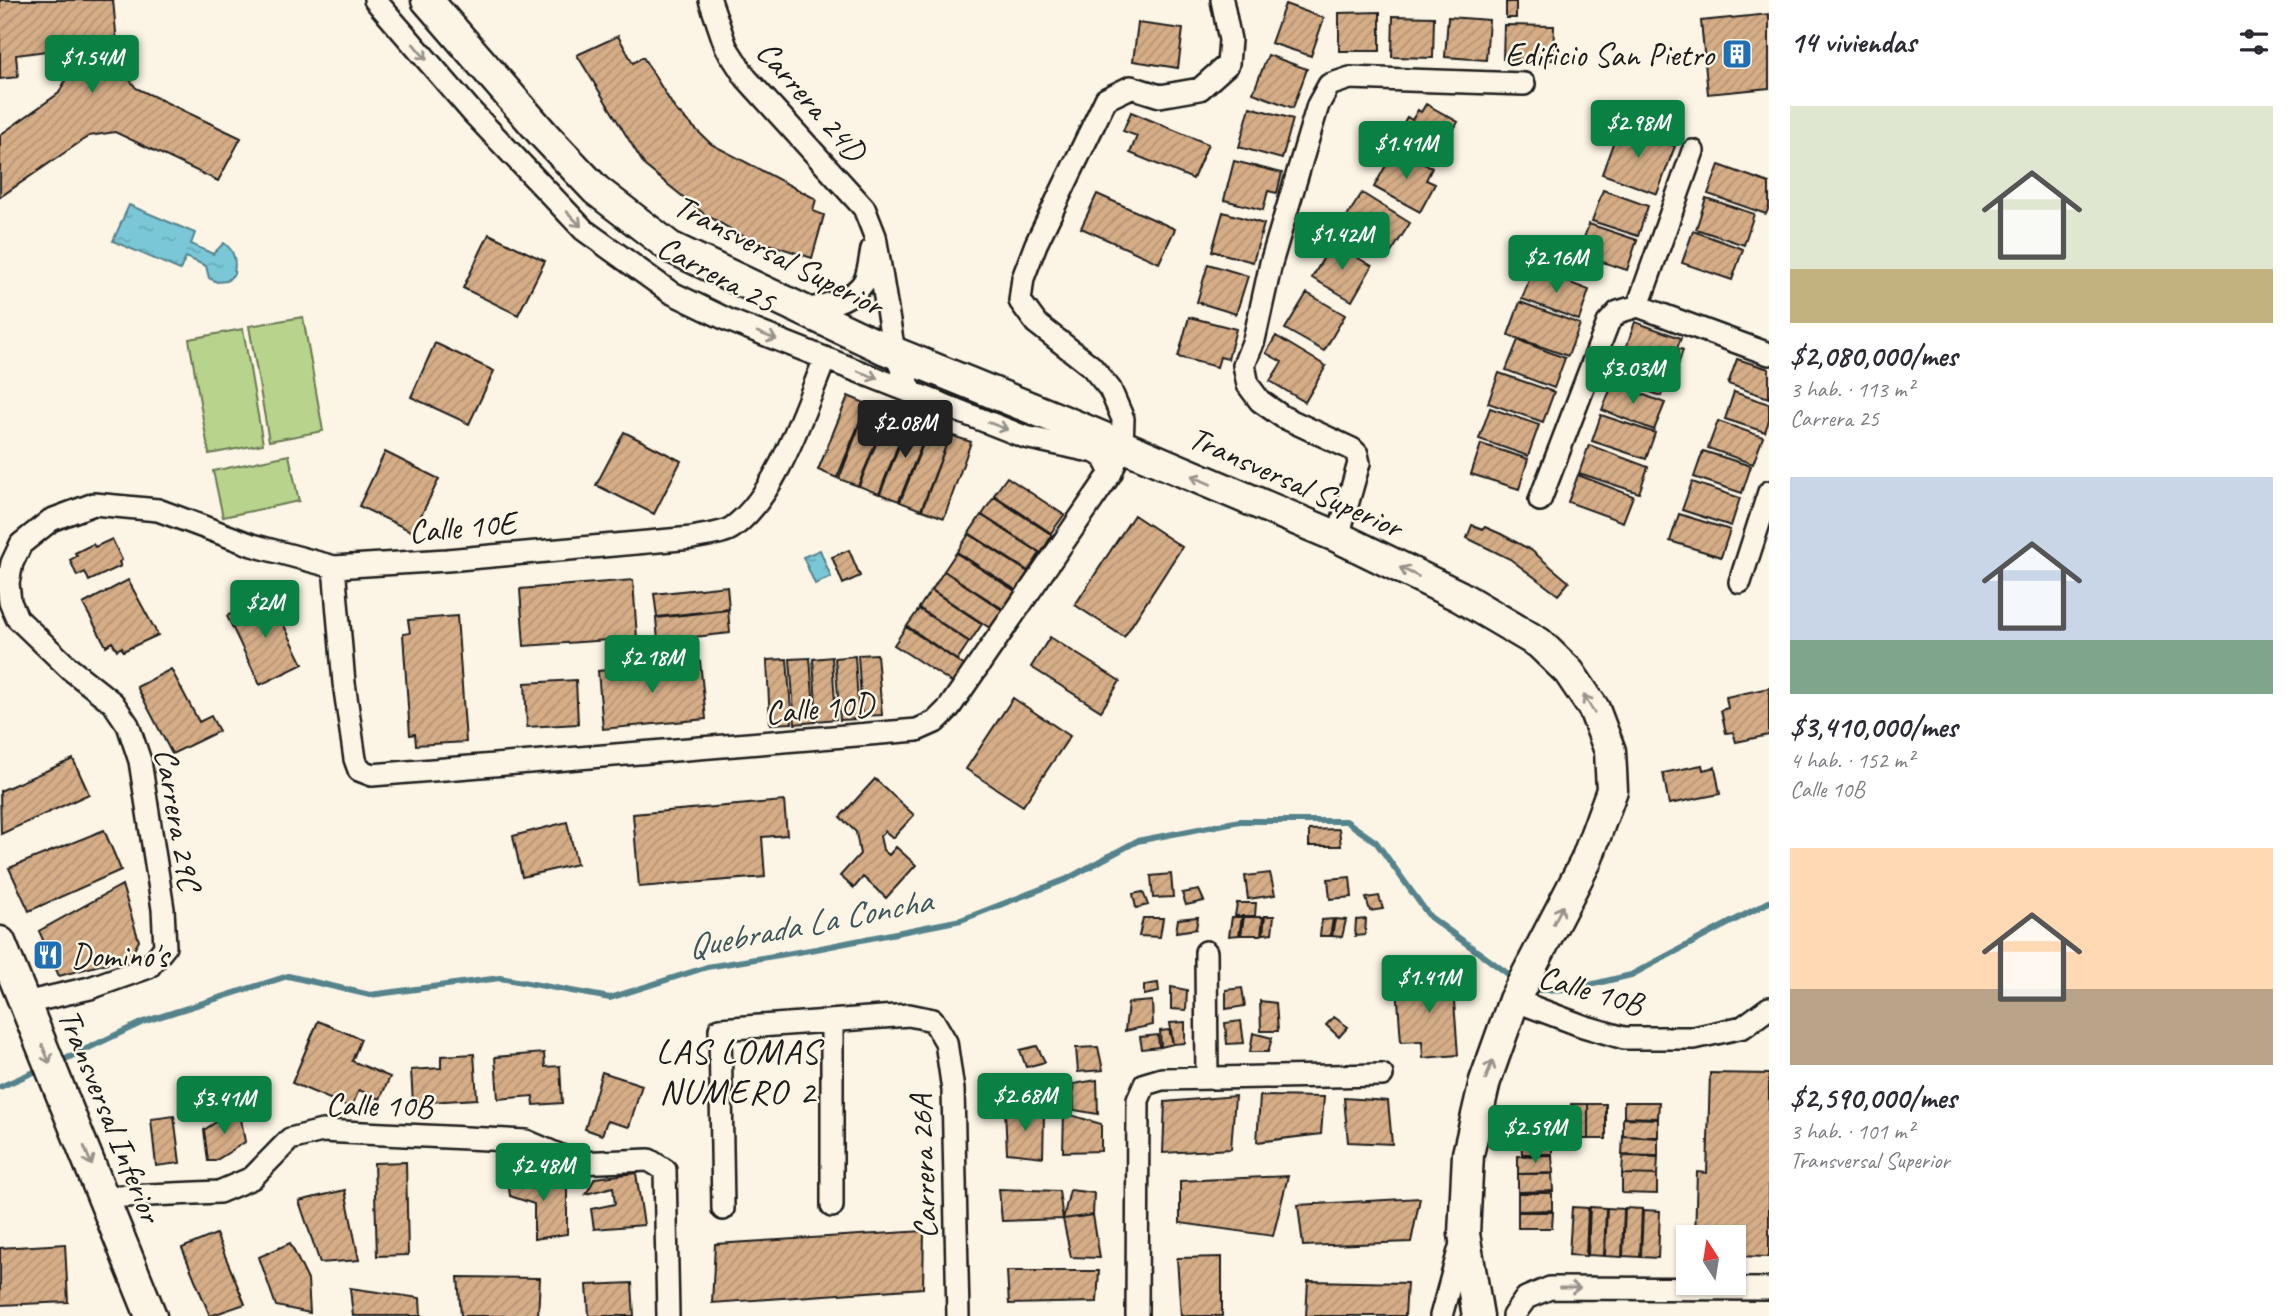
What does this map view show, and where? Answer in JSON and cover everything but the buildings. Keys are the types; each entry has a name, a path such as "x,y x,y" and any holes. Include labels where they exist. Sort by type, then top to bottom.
{"main road":[{"name":"Transversal Superior","path":"427,0 544,135 596,190 670,247 894,352 1338,537 1459,596 1539,643 1569,672 1594,709 1610,751 1612,789 1586,861 1520,989 1485,1081 1468,1154 1464,1234 1478,1316"},
{"name":"Transversal Inferior","path":"0,942 151,1316"}],"street":[{"name":"Carrera 25","path":"376,0 472,113 584,230 670,292 728,320 1025,437 1095,453 1102,457 1111,473"},
{"name":"Carrera 24D","path":"710,0 726,47 746,78 863,208 875,236 894,352 912,392"},
{"path":"1122,445 1123,419 1110,389 1091,366 1036,323 1020,301 1023,278 1036,244 1106,99 1131,87 1160,96 1200,89 1228,64 1230,40 1222,0"},
{"path":"1338,537 1359,463 1357,454 1352,449 1283,417 1260,401 1248,385 1244,365 1254,340 1271,263 1318,105 1329,85 1350,78 1524,84"},
{"path":"1638,306 1693,151"},
{"path":"804,311 844,299 856,291 865,280 875,236"},
{"path":"1540,500 1608,323 1618,312 1638,306 1769,354"},
{"name":"Calle 10E","path":"21,544 51,520 94,504 158,510 252,545 334,567 447,560 692,538 732,529 755,504 778,470 825,359"},
{"name":"Calle 10D","path":"334,567 344,683 355,759 359,770 372,775 917,730 935,722 949,708 1111,473 1122,445"},
{"path":"1740,582 1769,492"},
{"name":"Carrera 29C","path":"21,544 12,563 8,583 10,602 18,618 70,669 113,704 128,725 140,761 163,909 165,947 149,967 90,988 25,1003"},
{"path":"1206,952 1207,1077"},
{"name":"Calle 10B","path":"1520,989 1583,1026 1624,1038 1695,1038 1743,1027 1769,1008"},
{"name":"Carrera 26A","path":"832,1022 909,1015 933,1020 946,1042 953,1090 957,1316"},
{"path":"723,1209 720,1029 832,1022 832,1206"},
{"path":"1137,1316 1138,1100 1145,1084 1162,1079 1207,1077 1382,1075"},
{"name":"Calle 10B","path":"103,1198 219,1192 252,1178 289,1139 322,1131 526,1141 577,1163 649,1160 665,1170 668,1316"},
{"path":"1441,1316 1464,1234"},
{"path":"1513,1316 1526,1298 1550,1288 1769,1289"}],"green space":[{"path":"303,317 323,431 269,441 249,326"},
{"path":"243,329 263,444 209,454 189,339"},
{"path":"289,455 299,501 223,517 213,471"}],"water":[{"path":"129,205 195,233 191,244 213,254 224,243 234,257 234,274 227,281 217,282 209,278 206,266 186,257 180,270 113,241"},
{"path":"820,550 831,577 815,584 803,557"}],"waterway":[{"name":"Quebrada La Concha","path":"59,1062 143,1022 288,976 370,995 500,978 610,998 707,967 816,949 961,920 1067,879 1137,841 1240,821 1346,821 1376,842 1430,917 1511,976"},
{"name":"Quebrada La Concha","path":"1529,986 1535,990 1573,989 1631,975 1769,902"},
{"name":"Quebrada La Concha","path":"0,1087 34,1072"}],"place":[{"name":"Edificio San Pietro","path":"1737,54"},
{"name":"Domino's","path":"48,955"}],"district":[{"name":"LAS LOMAS NUMERO 2","path":"738,1071"}]}
